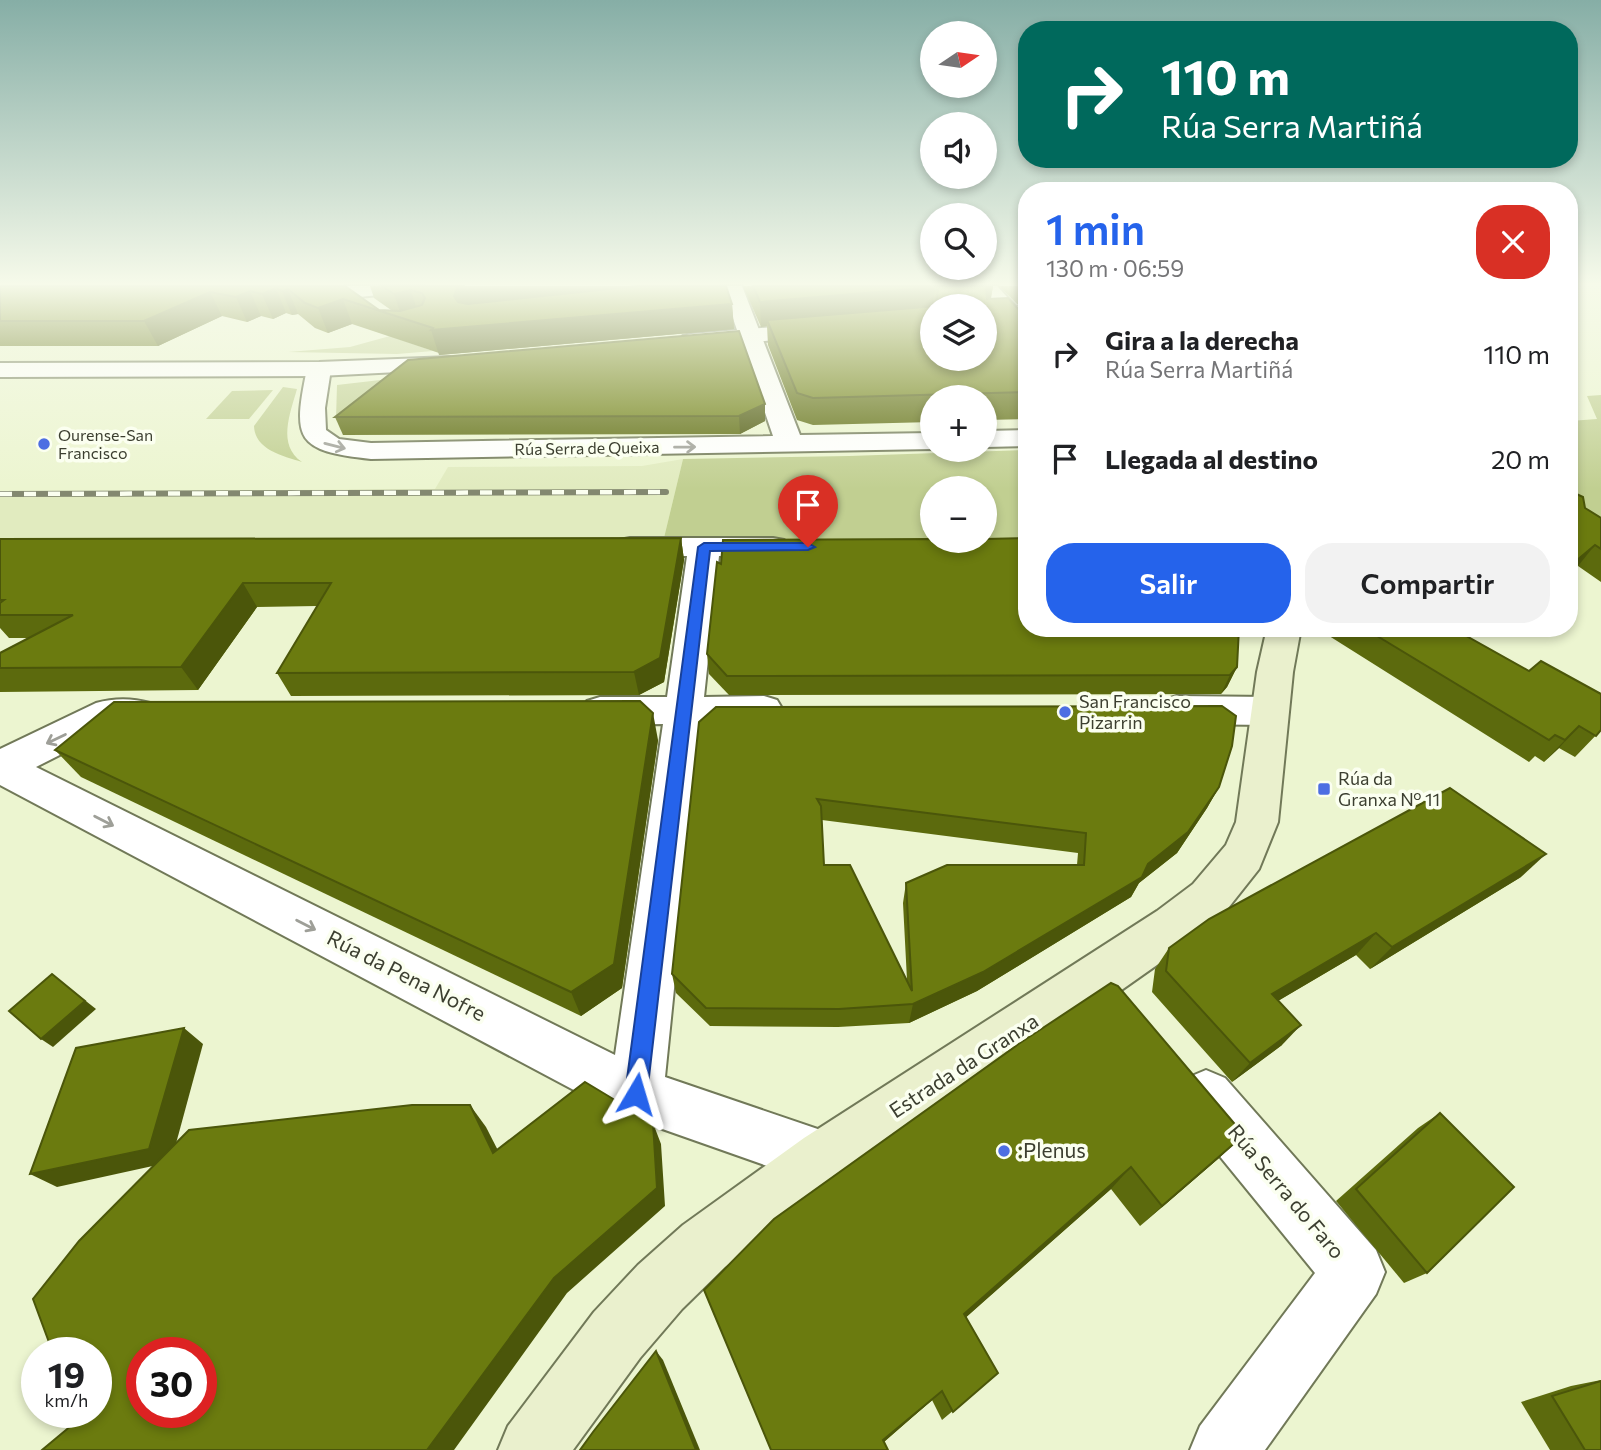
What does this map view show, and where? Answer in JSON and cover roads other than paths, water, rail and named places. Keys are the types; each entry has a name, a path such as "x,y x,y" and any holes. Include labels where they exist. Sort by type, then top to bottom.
{"main road":[{"name":"Estrada da Granxa","path":"532,1450 617,1335 660,1287 704,1246 824,1158 1103,975 1209,898 1243,856 1257,822 1270,710 1282,637"}],"street":[{"path":"758,354 790,445"},
{"path":"0,370 318,369 479,362"},
{"name":"Rúa Serra de Queixa","path":"318,369 310,417 312,432 316,439 338,449 371,451 920,441"},
{"path":"997,439 1018,438"},
{"path":"608,547 795,547"},
{"path":"636,1094 704,547"},
{"path":"561,711 795,710"},
{"path":"1144,710 1270,710"},
{"path":"0,767 109,713 178,713"},
{"name":"Rúa da Pena Nofre","path":"0,767 636,1094 824,1158"},
{"path":"1103,975 1139,1018"},
{"name":"Rúa Serra do Faro","path":"1175,1060 1354,1272 1224,1450"}],"railway":[{"path":"0,494 666,492"}],"place":[{"name":"Ourense-San Francisco","path":"44,444"},
{"name":"San Francisco Pizarrin","path":"1065,712"},
{"name":"Rúa da Granxa Nº 11","path":"1324,789"},
{"name":":Plenus","path":"1004,1151"}]}
